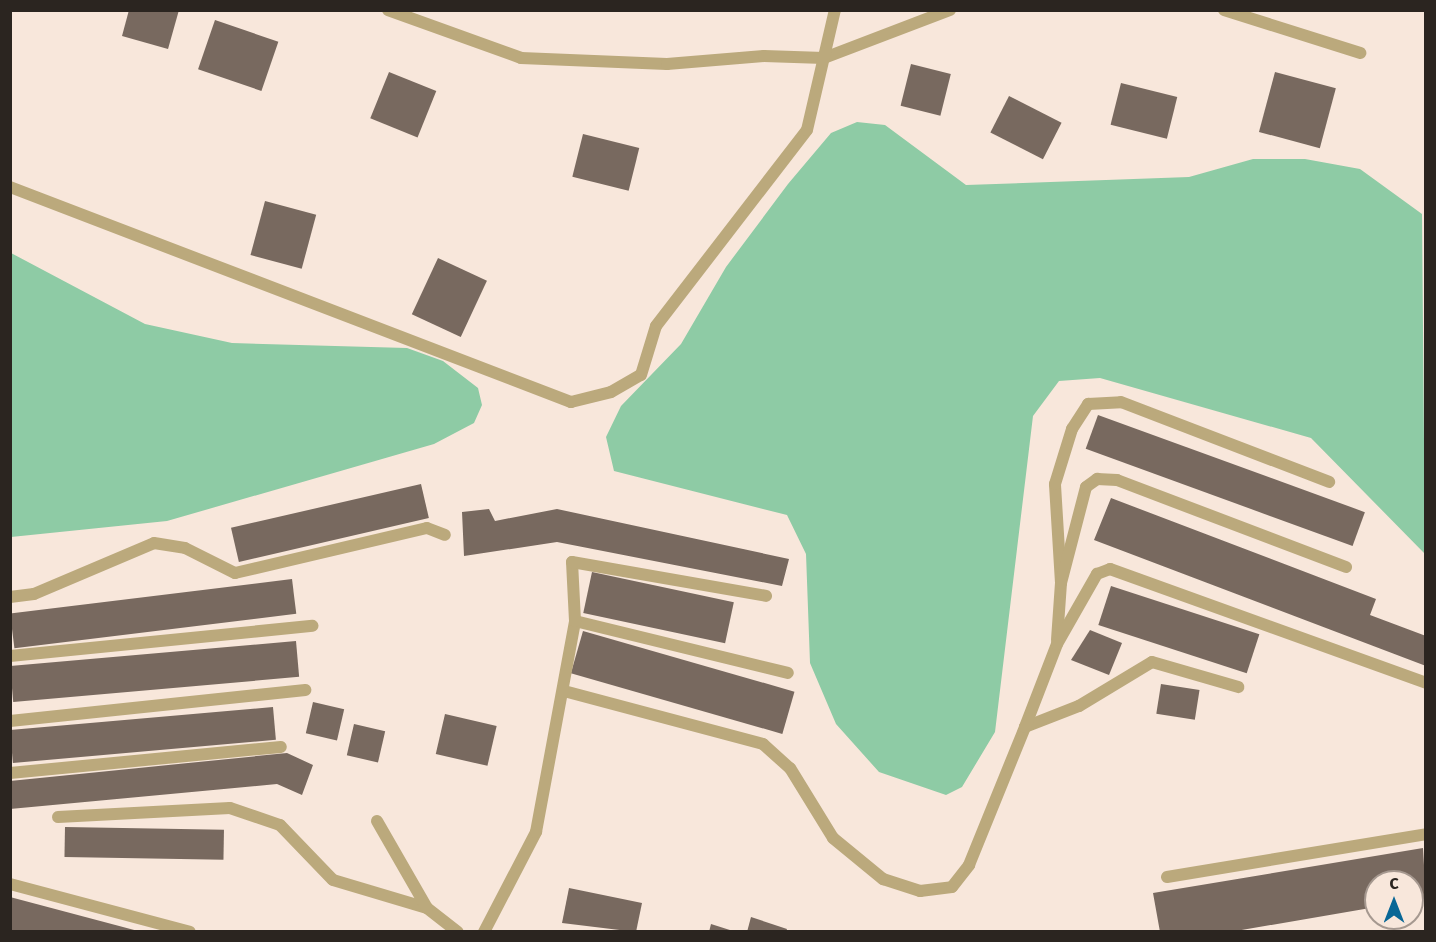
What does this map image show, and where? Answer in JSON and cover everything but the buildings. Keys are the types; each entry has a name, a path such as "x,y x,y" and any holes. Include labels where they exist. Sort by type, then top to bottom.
{"lane":[{"path":"388,10 521,58 667,64 764,56 824,58 950,10"},
{"path":"10,187 571,402 611,392 640,375 656,326 807,130 836,10"},
{"path":"1224,10 1360,52"},
{"path":"1057,644 1061,583 1055,484 1072,429 1088,404 1121,402 1329,482"},
{"path":"1061,583 1086,487 1097,479 1117,480 1346,567"},
{"path":"10,597 34,594 154,543 185,548 235,573 427,528 445,535"},
{"path":"484,932 536,832 564,691 575,621 572,562 766,596"},
{"path":"564,691 763,744 790,768 834,838 883,879 920,891 952,887 969,865 1057,644 1097,574 1110,569 1425,683"},
{"path":"575,621 788,673"},
{"path":"10,656 313,626"},
{"path":"1025,727 1079,706 1152,662 1238,687"},
{"path":"10,721 305,690"},
{"path":"10,773 281,747"},
{"path":"58,817 230,808 280,825 333,880 427,908 458,932"},
{"path":"378,821 427,908"},
{"path":"1167,877 1425,834"},
{"path":"10,884 190,932"}],"green space":[{"path":"857,122 885,125 966,185 1189,177 1253,159 1305,159 1360,169 1422,214 1425,554 1311,438 1100,378 1059,381 1033,416 995,732 962,787 946,795 879,772 836,724 810,663 806,554 787,515 614,471 606,437 621,406 681,344 726,267 788,184 831,133"},
{"path":"11,253 145,324 232,343 407,348 443,361 478,388 482,405 474,423 434,444 167,521 11,537"}]}
